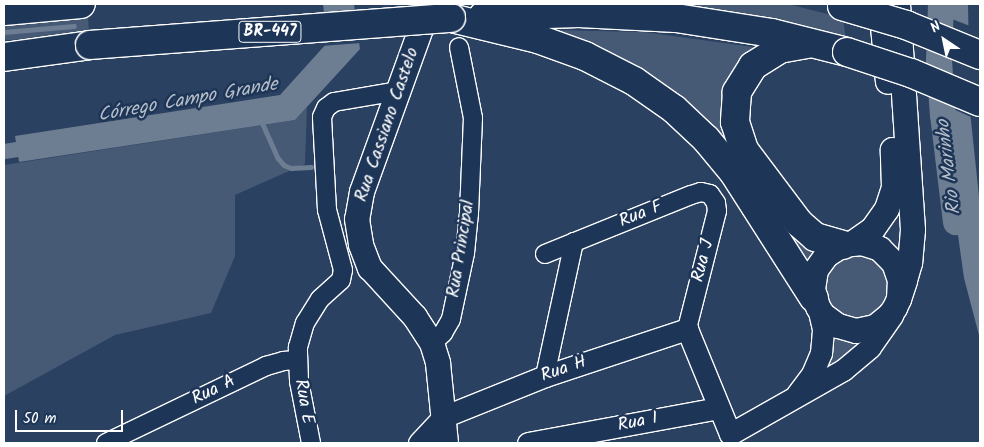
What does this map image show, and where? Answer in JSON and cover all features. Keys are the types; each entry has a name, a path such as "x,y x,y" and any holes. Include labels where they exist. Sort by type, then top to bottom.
{"main road":[{"path":"4,11 81,4"},
{"path":"816,303 813,289 816,270 827,255 863,237 881,220 888,210 894,186 882,4"},
{"path":"454,15 538,39 585,56 634,81 674,109 706,139 734,174 816,303 830,321 838,326 856,331 875,327 883,322 897,303 910,263 913,230 898,4"},
{"path":"836,5 906,25 980,55"},
{"name":"BR-447","path":"4,57 90,46 454,15 555,13 644,15 740,27 847,52 911,73 980,102"},
{"name":"Rua Cassiano Castelo","path":"432,343 415,317 370,268 360,246 357,219 362,192 399,91 454,15"},
{"path":"816,44 780,49 752,66 738,92 735,122 744,150 799,223 815,237 824,242 871,245 888,255 894,263 900,280 897,303"},
{"path":"432,343 438,363 446,443"}],"street":[{"name":"Rua Principal","path":"432,343 443,333 451,319 465,253 469,214 473,118 459,48"},
{"name":"Rua E","path":"311,443 302,402 297,360 305,323 320,299 341,280 344,270 327,210 324,112 334,102 399,91"},
{"name":"Rua F","path":"545,254 691,195 700,192 710,194"},
{"name":"Rua J","path":"687,330 717,211 716,202 710,194"},
{"path":"545,376 574,242"},
{"path":"789,400 806,384 818,364 823,341 821,318 816,303"},
{"path":"687,330 732,439 789,400 831,378 857,359 880,335 897,303"},
{"name":"Rua H","path":"443,417 545,376 687,330"},
{"name":"Rua A","path":"106,443 266,366 283,361 297,360"},
{"name":"Rua I","path":"528,443 718,408"},
{"path":"420,443 443,417"}],"shaded area":[{"path":"473,4 788,4 843,18 846,41 514,6 472,7"},
{"path":"88,14 89,36 5,40 4,18"},
{"path":"554,30 644,32 753,47 754,54 727,97 818,251 807,270 740,170 555,39"},
{"path":"307,107 305,164 235,195 235,256 211,313 115,335 4,396 4,165 295,120"},
{"path":"838,255 877,255 894,289 872,321 834,316 819,288"},
{"path":"828,332 853,339 865,345 828,375 823,361"}],"water":[{"path":"323,4 354,4 360,49 295,120 19,162 15,136 280,95 327,43"},
{"path":"941,4 968,4 970,111 980,206 980,339 964,278 947,157 941,68"}],"pier":[{"path":"939,14 970,26 973,118 940,103"},
{"path":"358,15 361,43 321,46 325,42 322,18"}],"waterway":[{"name":"Rio Marinho","path":"941,4 939,61 943,115 956,222"},
{"path":"4,32 74,26"},
{"path":"261,120 278,158 284,165 291,168 311,167"},
{"name":"Córrego Campo Grande","path":"4,151 36,146"}]}
